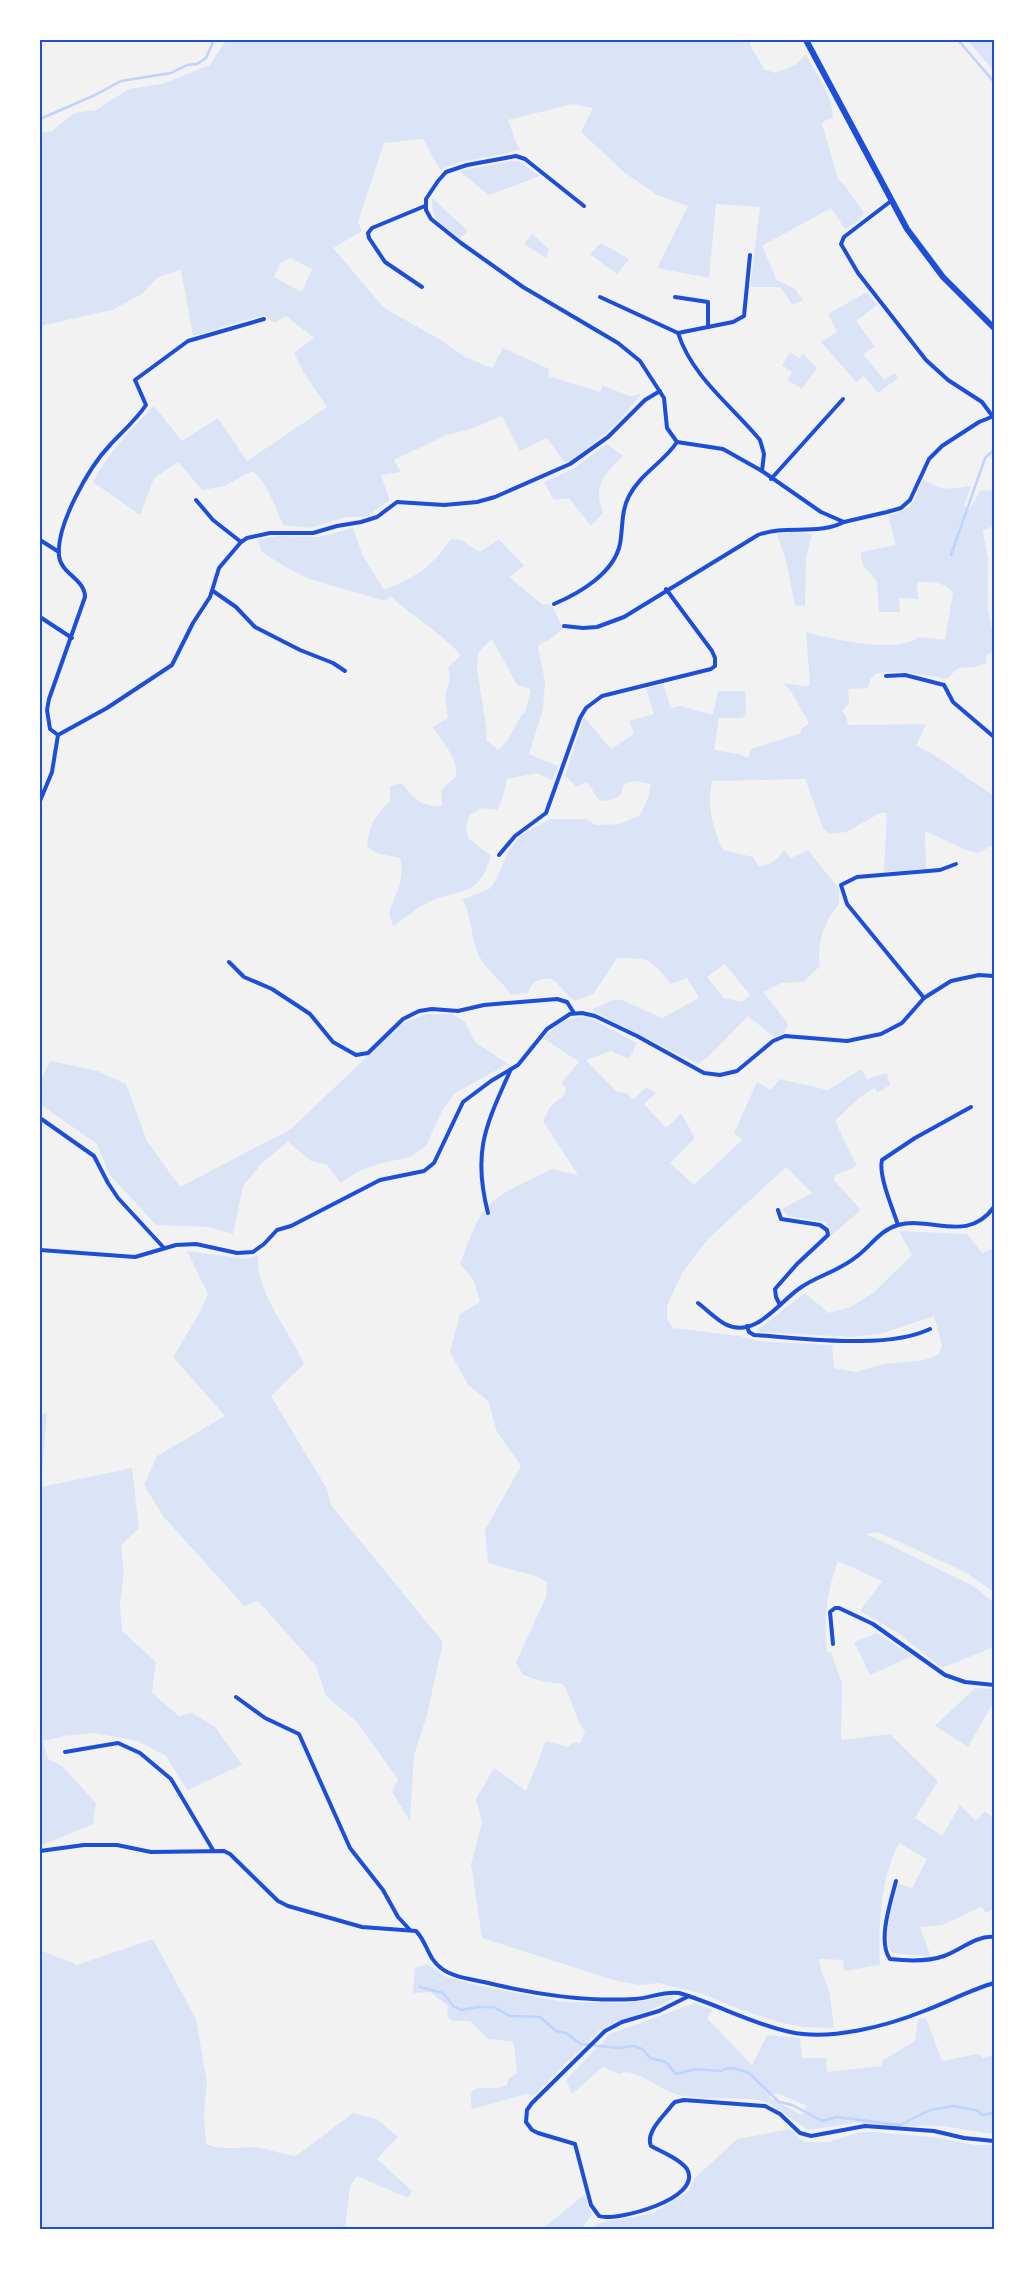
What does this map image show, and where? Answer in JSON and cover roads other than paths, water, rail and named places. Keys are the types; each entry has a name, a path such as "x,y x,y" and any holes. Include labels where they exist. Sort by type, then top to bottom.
{"main road":[{"path":"806,40 906,229 931,261 994,328"}],"street":[{"path":"584,206 525,159 516,156 452,168 438,180 426,199 425,206 435,224 462,244 523,287 629,352 644,366 660,391 667,407 668,428 677,442"},
{"path":"564,626 583,628 610,623 758,535 772,530 826,530 844,522 894,510 906,504 913,495 927,464 937,450 961,432 994,416 982,402 948,380 926,360 858,273 841,244 844,237 891,201"},
{"path":"422,287 385,262 369,238 368,233 372,228 425,206"},
{"path":"600,297 678,333 733,322 744,316 750,255"},
{"path":"675,297 708,302 708,327"},
{"path":"58,735 50,729 46,710 56,675 72,638 84,602 85,593 78,582 65,570 59,557 61,535 68,516 94,465 146,405 145,399 135,380 188,341 264,319"},
{"path":"678,333 686,354 696,370 760,440 764,454 762,471"},
{"path":"58,735 107,708 172,665 193,623 213,591 219,568 241,542 247,538 270,533 313,533 344,524 361,522 377,517 397,502 454,505 477,502 513,491 570,464 589,452 608,437 645,400 660,391"},
{"path":"771,478 844,399"},
{"path":"677,442 718,447 740,457 821,512 844,522"},
{"path":"554,604 584,588 611,565 618,550 623,512 629,494 677,442"},
{"path":"196,500 213,520 241,542"},
{"path":"40,540 59,552"},
{"path":"499,855 515,836 546,813 580,718 594,700 612,693 711,669 715,666 716,658 712,651 666,589"},
{"path":"213,591 236,607 255,627 300,650 333,663 345,671"},
{"path":"40,617 72,638"},
{"path":"886,676 905,675 944,685 953,702 994,737"},
{"path":"40,801 52,772 58,735"},
{"path":"924,998 847,904 841,885 858,877 940,870 956,864"},
{"path":"230,962 244,977 272,990 310,1014 333,1042 356,1054 368,1053 403,1019 426,1010 465,1010 484,1005 557,999 566,1002 574,1013"},
{"path":"40,1250 135,1257 176,1245 196,1244 236,1253 253,1252 264,1244 277,1230 291,1226 380,1180 424,1171 434,1163 463,1102 524,1059 551,1024 574,1013 595,1016 704,1073 714,1076 737,1071 773,1041 785,1036 847,1041 881,1034 902,1023 924,998 951,981 962,977 994,976"},
{"path":"488,1213 481,1186 480,1161 486,1124 511,1069"},
{"path":"898,1225 884,1180 881,1167 882,1160 915,1138 971,1107"},
{"path":"40,1118 94,1156 118,1198 164,1248"},
{"path":"698,1304 727,1326 747,1326 760,1322 801,1288 844,1266 883,1233 898,1225 965,1226 984,1218 994,1207"},
{"path":"778,1210 782,1219 820,1225 827,1230 828,1235 797,1264 776,1289 776,1297 780,1304"},
{"path":"747,1326 754,1335 831,1339 898,1338 915,1335 930,1329"},
{"path":"833,1644 830,1612 835,1608 839,1608 873,1624 945,1675 966,1682 994,1685"},
{"path":"236,1696 265,1718 299,1734 350,1848 383,1890 398,1917 410,1930"},
{"path":"65,1752 118,1743 140,1753 171,1779 213,1850"},
{"path":"40,1851 74,1845 118,1845 151,1852 213,1850 230,1854 278,1901 288,1906 362,1927 416,1931 422,1937 432,1960 448,1973 522,1991 582,1998 635,1999 672,1992 690,1996 771,2027 799,2033 831,2034 882,2025 906,2018 978,1987 994,1983"},
{"path":"896,1881 885,1932 884,1946 890,1959 930,1960 978,1939 994,1936"},
{"path":"690,1996 650,2014 613,2026 532,2103 526,2118 528,2126 538,2133 575,2144 578,2148 591,2205 594,2211 601,2217 614,2216 663,2203 686,2188 690,2179 687,2170 682,2164 651,2146 649,2140 653,2130 672,2105 675,2102 684,2100 766,2106 780,2114 800,2132 811,2136 865,2126 934,2131 964,2138 994,2141"}],"waterway":[{"path":"40,119 95,95 121,81 171,73 187,65 197,64 206,58 214,40"},
{"path":"958,40 994,82"},
{"path":"951,555 985,458 994,450"},
{"path":"420,1987 443,1993 453,2006 461,2010 494,2007 510,2016 540,2017 556,2031 566,2033 581,2044 618,2048 634,2046 642,2049 650,2058 666,2062 676,2074 696,2069 721,2071 733,2068 749,2073 779,2102 792,2105 822,2121 837,2117 900,2125 930,2110 953,2106 976,2110 983,2115 994,2113"}]}
